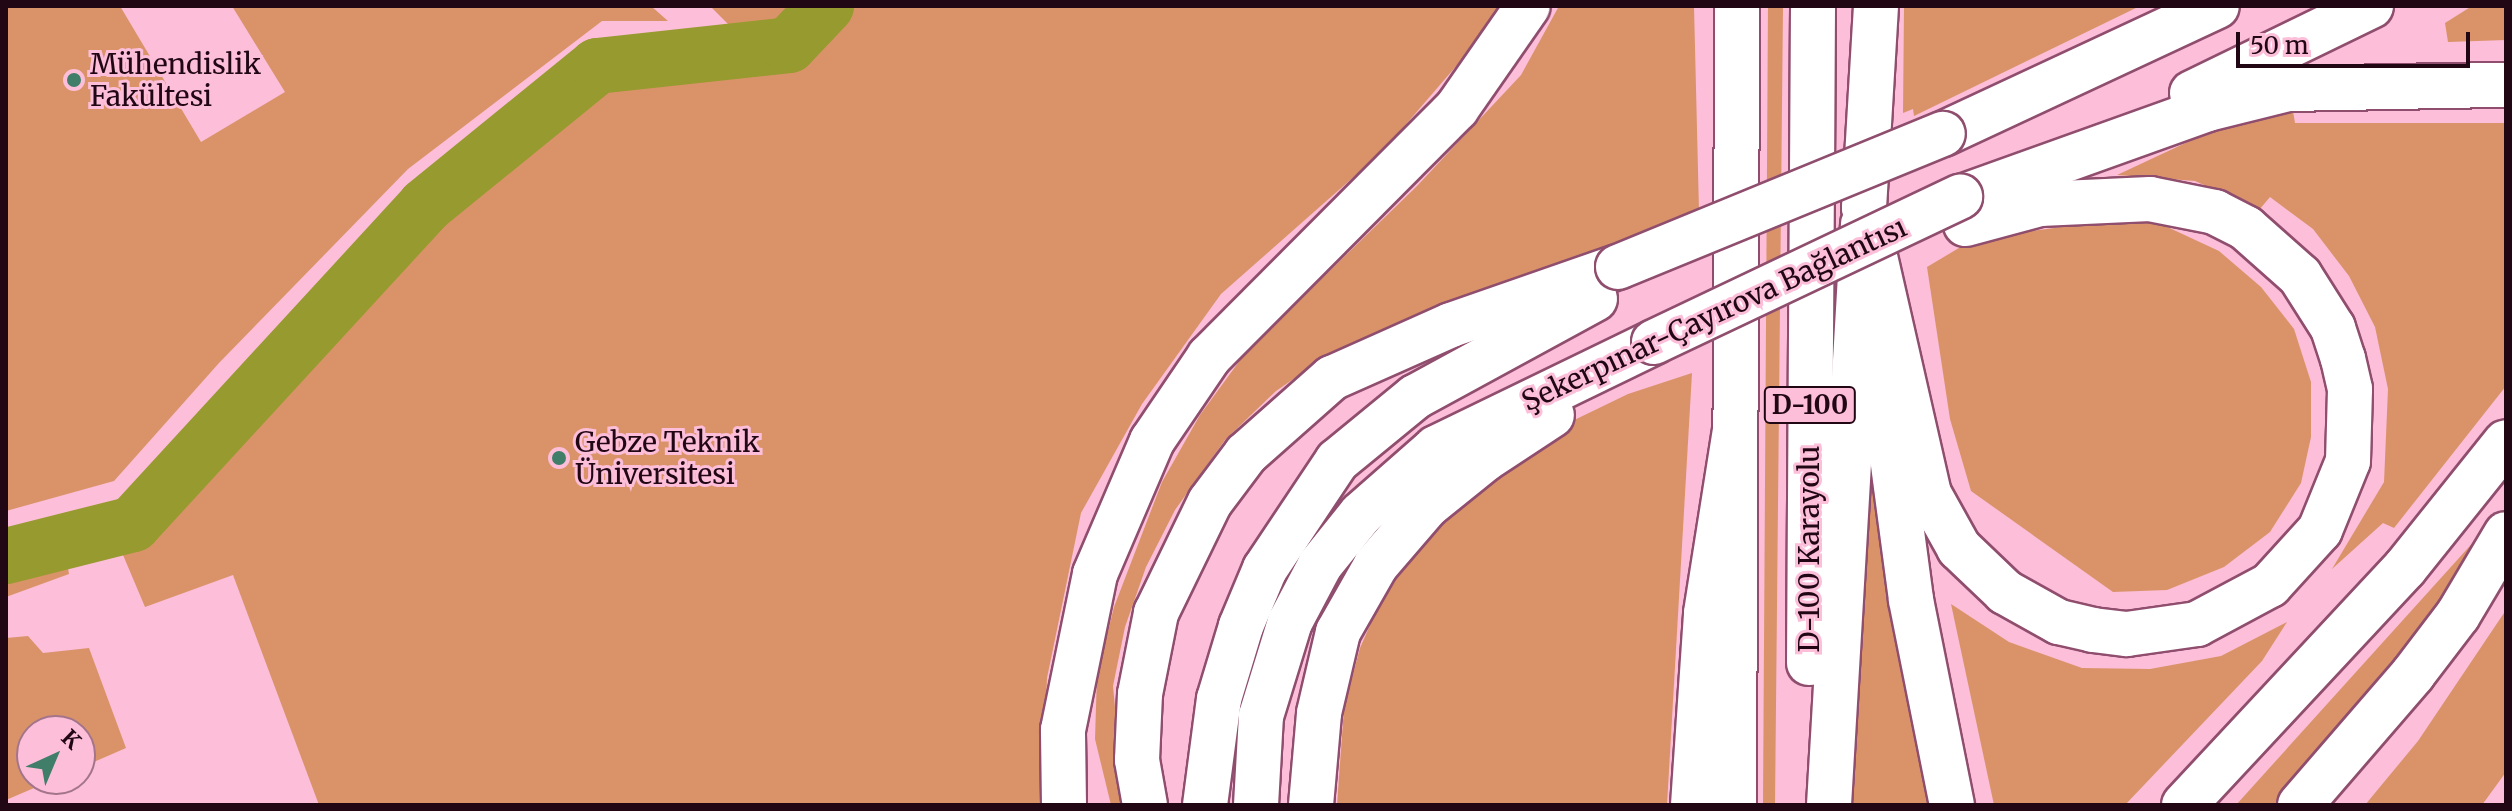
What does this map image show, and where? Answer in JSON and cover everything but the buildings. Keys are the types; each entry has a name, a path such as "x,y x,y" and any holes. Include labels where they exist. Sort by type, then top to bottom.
{"highway":[{"path":"1064,805 1063,730 1095,574 1133,479 1174,403 1243,320 1370,200 1457,108 1528,6"},
{"name":"D-100","path":"1734,805 1737,6"},
{"name":"D-100 Karayolu","path":"1808,805 1813,6"},
{"path":"1864,6 1864,208 1882,394 1911,600 1952,805"},
{"path":"1829,805 1876,6"},
{"path":"1943,134 2166,6"},
{"path":"1205,805 1219,699 1241,626 1265,569 1337,461 1415,397 1622,276 1943,134 2217,6"},
{"name":"Şekerpınar-Çayırova Bağlantısı","path":"1256,805 1261,716 1290,622 1320,565 1361,514 1436,448 1654,342 1963,211 2371,6"},
{"path":"1963,211 2208,109 2288,89 2506,85"},
{"path":"1864,208 1929,494 1959,548 1981,573 2059,622 2127,634 2197,624 2270,585 2320,530 2348,461 2350,389 2343,359 2333,328 2300,276 2246,228 2215,212 2150,199 1963,211"},
{"path":"1145,805 1137,760 1140,694 1156,613 1210,502 1246,454 1332,378 1451,325 1622,276"},
{"path":"1311,805 1319,713 1338,632 1376,565 1427,506 1485,459 1616,376 1654,342"},
{"path":"1693,805 1706,613 1735,430"},
{"path":"2184,805 2405,568 2506,442"},
{"path":"2300,805 2431,650 2506,534"},
{"path":"1063,730 1080,805"}],"shaded area":[{"path":"6,6 120,6 201,142 285,92 232,6 651,6 668,21 602,21 408,169 219,363 114,481 6,511"},
{"name":"Gebze Teknik Üniversitesi","path":"710,6 1501,6 1480,47 1476,43 1383,151 1221,294 1142,404 1081,513 1047,678 1042,805 319,805 233,575 145,607 112,529 133,524 425,206 596,66 753,49"},
{"path":"1559,6 1694,6 1699,211 1331,353 1276,391 1225,440 1175,510 1146,567 1125,627 1113,686 1124,805 1111,805 1095,739 1097,675 1114,607 1162,482 1200,415 1246,352 1417,186 1521,75"},
{"path":"1768,6 1783,6 1775,805 1763,805"},
{"path":"1904,6 2140,6 1914,116 1913,109 1903,113"},
{"path":"2472,6 2506,6 2506,40 2448,42 2445,23"},
{"path":"2293,111 2295,123 2506,123 2506,386 2394,528 2383,523 2332,569 2384,482 2388,389 2375,327 2349,276 2313,229 2270,197 2259,210 2195,181 2117,175 2209,132"},
{"path":"2120,219 2163,225 2219,251 2261,287 2294,329 2311,382 2311,437 2301,483 2270,532 2224,567 2167,590 2113,592 1971,491 1950,419 1927,267 1974,239"},
{"path":"1692,373 1667,805 1337,805 1344,708 1360,648 1384,593 1441,518 1564,425 1628,394"},
{"path":"1870,438 1931,805 1849,805"},
{"path":"2496,517 2450,593 2281,805 2236,805"},
{"path":"63,540 69,574 6,597 6,555"},
{"path":"1951,604 2009,642 2082,668 2150,669 2221,656 2287,622 2262,661 2125,805 1994,805"},
{"path":"2506,610 2506,772 2482,805 2365,805 2418,741"},
{"path":"28,636 43,653 89,648 126,748 96,761 96,715 16,715 18,795 6,800 6,638"}],"waterway":[{"path":"6,556 133,524 425,206 597,66 789,45 826,6"}],"place":[{"name":"Mühendislik Fakültesi","path":"74,80"},
{"name":"Gebze Teknik Üniversitesi","path":"559,458"}]}
